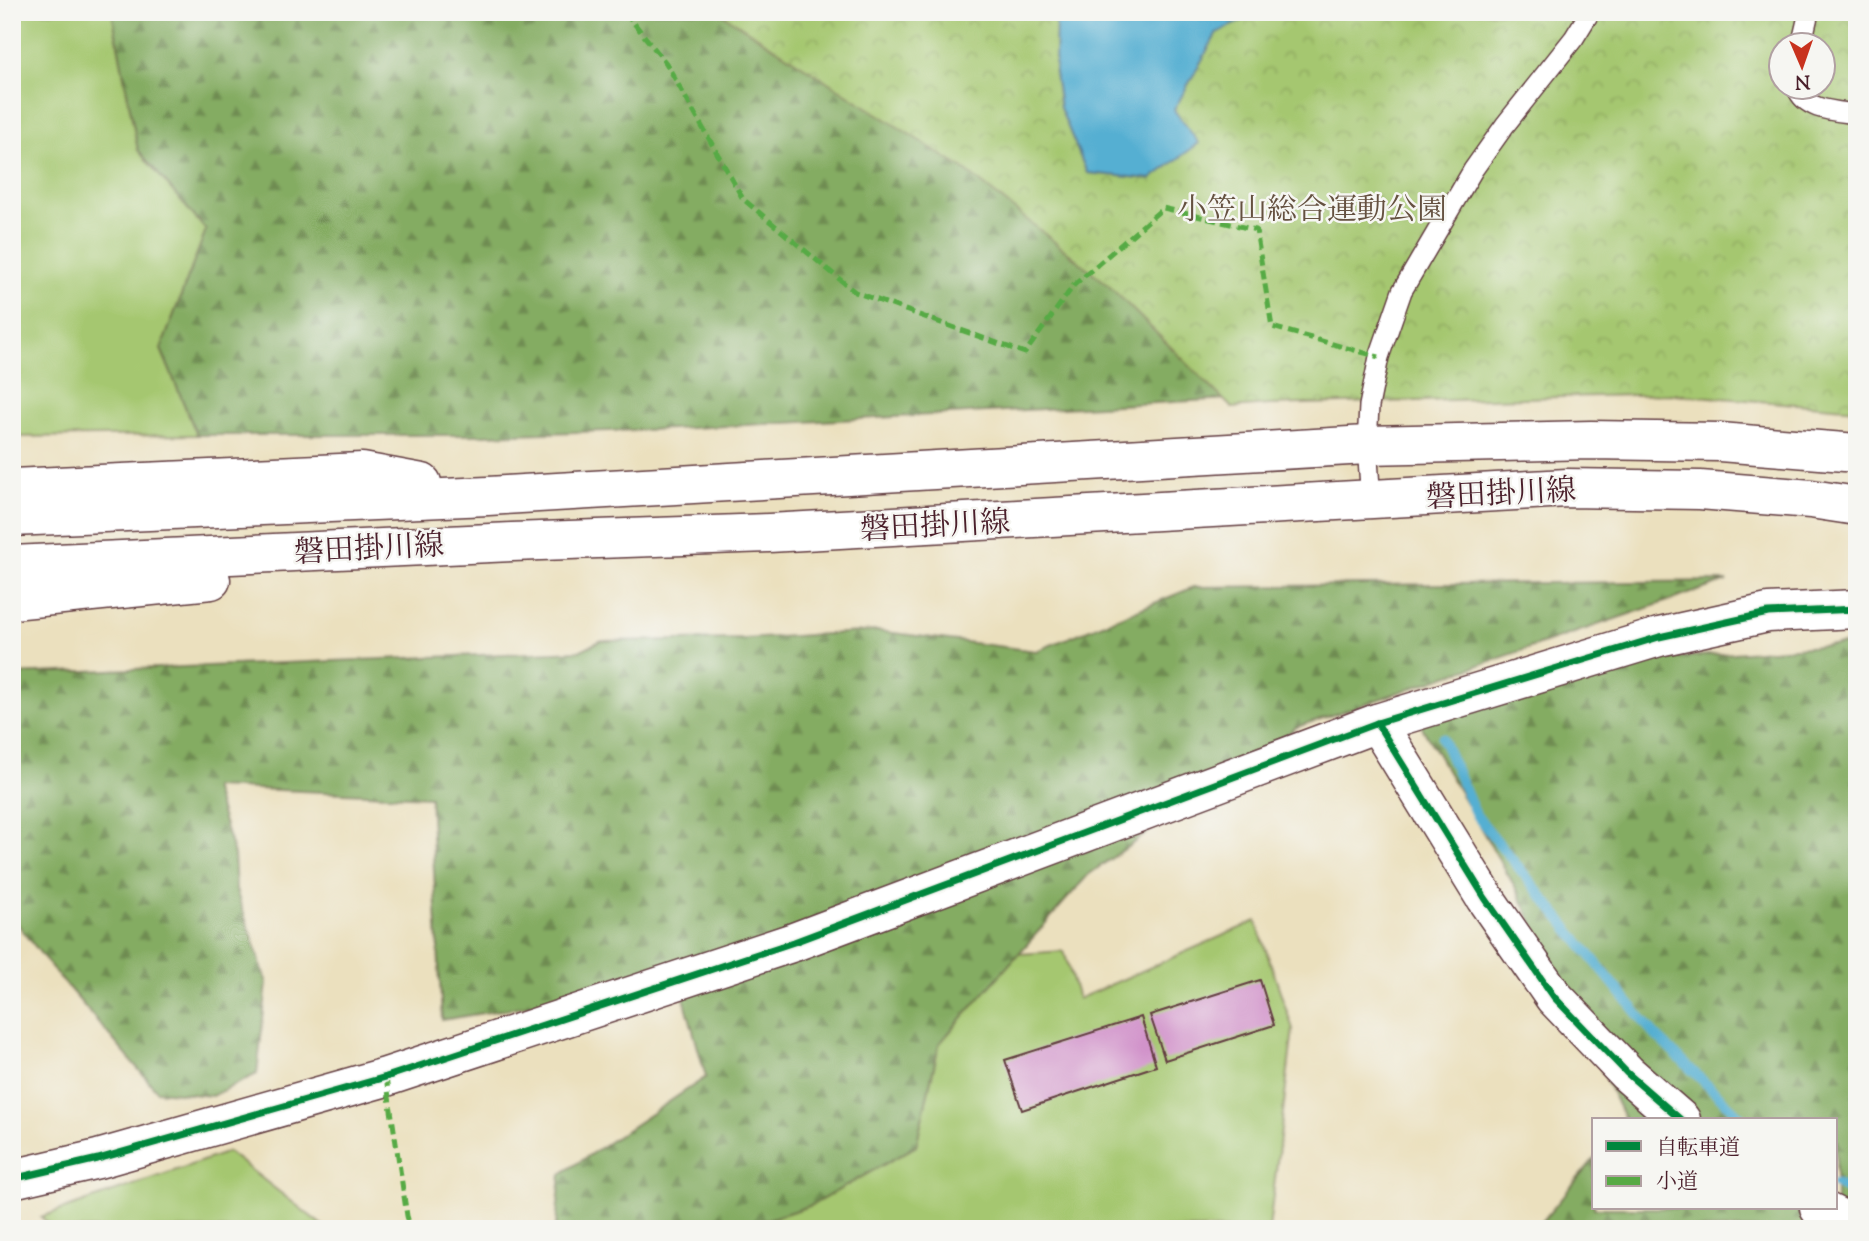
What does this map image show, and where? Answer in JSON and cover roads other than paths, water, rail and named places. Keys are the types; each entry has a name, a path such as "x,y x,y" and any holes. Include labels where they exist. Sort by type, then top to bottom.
{"main road":[{"name":"磐田掛川線","path":"12,517 488,496 1367,445 1591,440 1720,442 1857,453"},
{"path":"12,488 362,472 488,496"},
{"name":"磐田掛川線","path":"12,565 769,533 1567,488 1700,490 1811,499 1857,506"},
{"path":"12,600 218,579 512,542"},
{"path":"12,1179 98,1159 386,1077 794,942 1377,723 1658,637 1768,613 1857,608"},
{"path":"1377,723 1485,898 1554,997 1627,1073 1679,1118"},
{"path":"1823,1210 1857,1227"}],"lane":[{"path":"1371,501 1367,445 1369,406 1379,357 1402,291 1473,170 1574,38 1590,12"},
{"path":"1804,32 1809,12"},
{"path":"1809,102 1827,110 1857,114"}],"water":[{"path":"1056,12 1259,12 1217,33 1174,110 1199,143 1151,179 1087,173 1060,108 1055,73"}],"waterway":[{"path":"1442,738 1476,815 1654,1034 1742,1118"},
{"path":"1838,1185 1857,1194"}],"park label":[{"name":"小笠山総合運動公園","path":"1312,209"}]}
